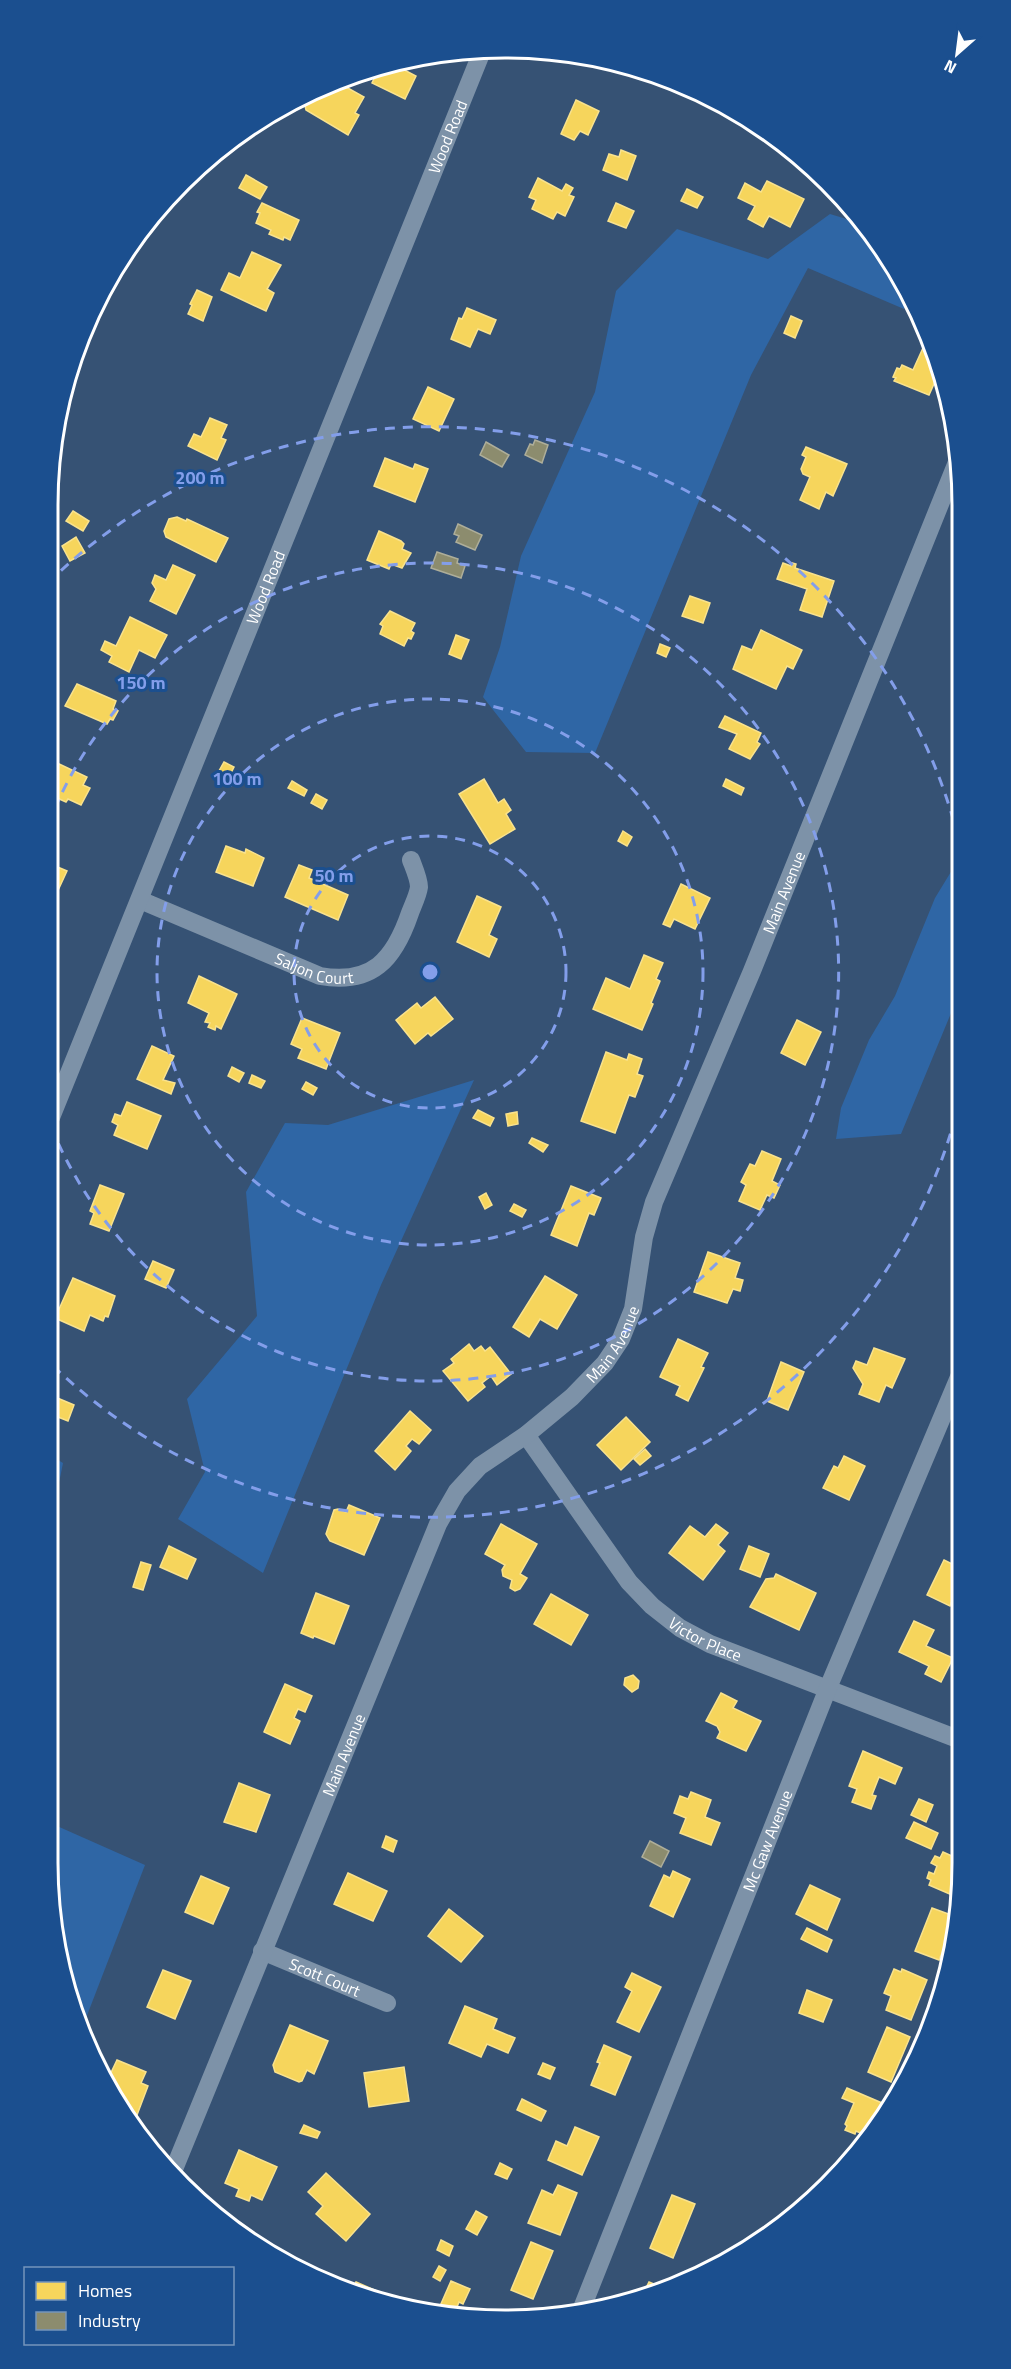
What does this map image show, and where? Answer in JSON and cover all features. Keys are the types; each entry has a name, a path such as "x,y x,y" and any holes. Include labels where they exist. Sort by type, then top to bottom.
{"street":[{"name":"Wood Road","path":"58,1101 479,59"},
{"name":"Main Avenue","path":"176,2165 438,1524 457,1491 480,1466 526,1435 580,1389 605,1363 621,1339 633,1309 644,1236 654,1202 752,970 952,475"},
{"name":"Saljon Court","path":"140,900 320,976 334,979 362,976 378,968 402,936 419,886 411,860"},
{"name":"Mc Gaw Avenue","path":"584,2304 751,1887 828,1688 952,1394"},
{"name":"Victor Place","path":"526,1435 629,1582 652,1606 680,1628 710,1644 952,1737"},
{"name":"Scott Court","path":"262,1951 387,2003"}],"shaded area":[{"path":"830,214 849,220 893,282 904,305 904,309 808,268 751,375 595,753 526,752 483,697 500,647 521,556 595,392 616,291 677,229 768,259"},
{"path":"952,870 952,1011 901,1134 836,1139 841,1108 869,1040 895,996 935,898"},
{"path":"474,1080 381,1285 263,1573 178,1519 205,1472 187,1399 257,1316 246,1192 285,1123 328,1125"},
{"path":"58,1460 63,1463 58,1488"},
{"path":"58,1826 145,1865 86,2018 74,1979 62,1922"}],"building: Homes":[{"path":"405,70 416,76 405,99 372,83 374,79"},
{"path":"347,88 364,97 355,113 359,115 348,135 306,110 305,106"},
{"path":"576,100 599,111 588,135 580,131 574,140 561,134"},
{"path":"621,150 636,156 627,180 603,170 609,154 619,157"},
{"path":"246,175 267,187 260,199 239,188"},
{"path":"538,178 562,191 566,184 573,188 569,195 574,197 565,216 557,212 553,219 532,209 536,200 529,197"},
{"path":"767,181 804,199 790,227 769,216 763,227 748,219 755,206 738,198 745,183 761,192"},
{"path":"687,189 703,197 697,208 681,201"},
{"path":"262,203 299,220 290,240 284,237 283,240 269,234 271,230 256,223 260,213 257,212"},
{"path":"616,203 634,211 626,228 608,221"},
{"path":"252,252 281,265 267,289 274,293 266,311 221,290 229,273 240,278"},
{"path":"197,290 212,297 203,321 188,314"},
{"path":"467,308 496,320 490,334 478,329 470,347 451,339 459,318 462,319"},
{"path":"791,316 802,321 795,338 784,333"},
{"path":"924,348 935,382 929,395 894,381 896,378 893,377 897,368 900,369 902,365 913,370"},
{"path":"428,387 454,399 439,431 413,419"},
{"path":"210,418 227,425 221,438 226,440 217,460 188,446 194,434 201,437"},
{"path":"806,447 847,464 833,496 826,492 819,509 800,500 810,477 803,474 801,469 806,457 802,455"},
{"path":"385,458 413,469 415,464 428,469 415,502 374,486"},
{"path":"73,511 89,521 83,531 66,521"},
{"path":"177,517 186,521 187,519 228,538 216,562 166,537 164,531 169,519"},
{"path":"379,531 401,541 404,544 402,549 411,553 402,568 391,564 389,569 367,560"},
{"path":"76,537 85,553 70,561 62,546"},
{"path":"783,563 791,566 792,563 796,564 795,568 834,581 822,617 800,610 807,589 777,579"},
{"path":"173,565 195,575 176,614 150,601 156,589 152,583 155,575 166,580"},
{"path":"690,596 710,603 703,623 682,616"},
{"path":"390,611 415,623 411,631 414,633 404,646 380,634 383,626 380,624"},
{"path":"130,617 167,635 155,658 139,650 129,672 109,662 112,656 101,650 105,641 116,646"},
{"path":"761,630 802,650 793,669 787,666 776,689 733,669 742,646 752,650"},
{"path":"456,635 469,640 461,659 449,654"},
{"path":"660,644 670,648 666,657 657,653"},
{"path":"77,684 116,701 113,709 118,711 113,720 110,719 107,724 65,706"},
{"path":"725,716 761,733 757,742 760,744 750,759 729,749 737,734 719,727"},
{"path":"224,762 234,767 229,777 219,771"},
{"path":"58,763 87,777 83,785 90,788 81,805 68,799 66,802 58,798"},
{"path":"484,779 498,803 504,799 511,810 506,814 515,829 490,844 459,794"},
{"path":"726,779 744,788 741,795 723,786"},
{"path":"292,781 307,790 304,796 288,788"},
{"path":"316,794 327,800 322,809 311,803"},
{"path":"623,831 632,837 627,846 618,841"},
{"path":"226,846 245,853 246,849 264,858 253,886 216,872"},
{"path":"299,865 312,870 309,878 348,895 338,920 285,897"},
{"path":"58,867 67,871 58,890"},
{"path":"681,884 710,898 695,929 674,919 670,927 663,924"},
{"path":"477,896 501,907 489,935 497,939 489,957 457,942"},
{"path":"644,955 663,963 656,979 660,981 651,1003 653,1004 642,1030 593,1009 606,978 630,989"},
{"path":"199,976 237,994 221,1029 216,1026 215,1030 208,1027 210,1023 205,1022 209,1013 188,1003"},
{"path":"435,997 453,1019 431,1036 428,1033 415,1044 396,1020 417,1003 421,1008"},
{"path":"302,1018 340,1033 326,1069 298,1058 302,1049 291,1044"},
{"path":"797,1020 821,1032 805,1065 781,1053"},
{"path":"152,1046 174,1056 163,1080 175,1083 171,1094 137,1079"},
{"path":"606,1052 627,1060 629,1054 642,1059 637,1074 643,1076 635,1097 629,1095 615,1133 581,1121"},
{"path":"232,1067 244,1073 239,1082 228,1076"},
{"path":"252,1075 265,1081 261,1088 249,1083"},
{"path":"306,1082 317,1088 313,1095 302,1089"},
{"path":"127,1102 161,1116 147,1149 114,1135 118,1125 112,1122 115,1114 121,1116"},
{"path":"478,1110 494,1118 490,1126 473,1118"},
{"path":"517,1112 518,1124 508,1126 506,1114"},
{"path":"532,1138 548,1145 543,1152 529,1143"},
{"path":"762,1151 781,1159 772,1181 780,1185 774,1198 767,1195 760,1210 739,1201 746,1185 741,1182 750,1164 755,1166"},
{"path":"100,1185 124,1194 109,1231 90,1224 94,1213 90,1211"},
{"path":"571,1186 601,1198 594,1215 589,1213 577,1246 551,1235"},
{"path":"486,1193 492,1205 485,1209 479,1197"},
{"path":"514,1204 526,1210 522,1217 510,1211"},
{"path":"708,1252 740,1263 735,1278 743,1280 740,1291 733,1289 727,1303 694,1292"},
{"path":"153,1261 174,1270 166,1288 145,1279"},
{"path":"545,1276 577,1295 557,1329 540,1319 529,1337 513,1327"},
{"path":"73,1278 115,1296 108,1317 105,1316 103,1321 90,1315 84,1331 58,1319 58,1311"},
{"path":"678,1339 708,1353 701,1367 704,1368 688,1401 676,1395 680,1386 660,1377"},
{"path":"469,1344 474,1351 481,1346 485,1351 490,1347 511,1374 497,1385 491,1376 482,1383 485,1387 468,1401 443,1371 454,1363 451,1359"},
{"path":"874,1348 905,1359 892,1388 886,1385 879,1402 859,1394 863,1384 853,1368 856,1361 867,1365"},
{"path":"781,1362 804,1372 788,1410 767,1401"},
{"path":"58,1398 74,1405 68,1421 58,1417"},
{"path":"410,1411 431,1430 419,1444 412,1439 406,1446 411,1451 395,1470 375,1451"},
{"path":"626,1417 650,1442 621,1470 597,1445"},
{"path":"645,1449 651,1456 640,1465 634,1459"},
{"path":"844,1456 865,1466 849,1500 823,1488 834,1466 838,1468"},
{"path":"349,1505 380,1518 364,1555 330,1541 326,1534 334,1510 346,1512"},
{"path":"501,1524 537,1544 520,1574 527,1578 520,1589 515,1591 510,1588 512,1580 503,1576 502,1570 505,1565 485,1554"},
{"path":"716,1524 728,1533 718,1545 725,1551 703,1580 669,1553 690,1526 705,1537"},
{"path":"169,1546 196,1559 187,1579 160,1567"},
{"path":"749,1546 769,1554 760,1577 740,1569"},
{"path":"944,1560 952,1564 952,1604 950,1606 927,1595"},
{"path":"141,1562 151,1565 143,1590 133,1587"},
{"path":"776,1574 816,1593 799,1630 750,1607 766,1579 774,1578"},
{"path":"316,1593 349,1606 334,1644 301,1633"},
{"path":"551,1594 588,1615 571,1645 534,1624"},
{"path":"914,1621 934,1630 926,1646 952,1658 952,1660 941,1682 925,1674 929,1666 899,1652"},
{"path":"633,1675 639,1681 638,1688 632,1692 624,1685 625,1678"},
{"path":"285,1684 312,1696 305,1712 298,1709 294,1718 300,1721 290,1744 264,1732"},
{"path":"721,1693 737,1701 733,1708 761,1721 746,1751 717,1738 720,1732 717,1726 706,1721"},
{"path":"863,1751 902,1768 895,1784 879,1777 872,1795 876,1796 871,1809 852,1802 857,1789 849,1786"},
{"path":"239,1783 270,1795 256,1832 224,1822"},
{"path":"691,1792 711,1800 705,1817 720,1823 711,1845 680,1833 686,1818 674,1813 680,1796 688,1799"},
{"path":"919,1799 933,1805 926,1822 911,1815"},
{"path":"914,1822 938,1833 931,1849 906,1838"},
{"path":"386,1836 397,1841 393,1852 382,1847"},
{"path":"943,1852 952,1856 952,1895 929,1885 931,1880 927,1878 929,1872 934,1874 937,1866 931,1863 935,1856 940,1858"},
{"path":"673,1871 690,1879 673,1917 650,1906 664,1875 670,1878"},
{"path":"348,1873 387,1891 373,1921 334,1904"},
{"path":"201,1876 229,1888 213,1924 185,1912"},
{"path":"810,1885 840,1899 827,1930 796,1914"},
{"path":"932,1908 950,1914 945,1946 939,1960 915,1951"},
{"path":"449,1909 483,1936 461,1962 428,1936"},
{"path":"807,1928 832,1940 827,1952 801,1939"},
{"path":"894,1969 901,1972 902,1969 927,1980 911,2020 886,2010 891,1996 884,1993"},
{"path":"163,1970 191,1981 175,2019 147,2007"},
{"path":"632,1973 661,1987 639,2032 617,2022 632,1991 625,1987"},
{"path":"807,1990 832,2000 823,2022 799,2013"},
{"path":"465,2006 497,2019 493,2029 515,2038 508,2053 487,2044 481,2057 449,2043"},
{"path":"290,2025 328,2041 314,2074 307,2070 302,2081 299,2082 275,2072 273,2065"},
{"path":"887,2027 910,2037 891,2082 868,2072"},
{"path":"604,2045 631,2057 615,2095 591,2085"},
{"path":"117,2060 146,2072 141,2083 148,2086 137,2115 118,2087 111,2073"},
{"path":"543,2063 555,2068 550,2079 538,2074"},
{"path":"404,2067 409,2101 369,2107 364,2073"},
{"path":"847,2088 882,2103 862,2134 856,2131 855,2134 845,2130 847,2126 845,2124 854,2103 842,2098"},
{"path":"522,2099 546,2111 541,2121 517,2110"},
{"path":"304,2125 320,2132 317,2138 300,2133"},
{"path":"575,2127 599,2137 582,2175 548,2160 556,2141 567,2146"},
{"path":"239,2150 277,2167 262,2200 251,2195 249,2201 236,2196 239,2189 225,2183"},
{"path":"500,2163 512,2169 507,2179 495,2174"},
{"path":"326,2173 370,2214 346,2241 316,2214 323,2206 308,2192"},
{"path":"558,2185 577,2193 560,2235 528,2223 542,2190 553,2195"},
{"path":"672,2195 695,2204 673,2258 650,2248"},
{"path":"476,2211 487,2217 477,2235 466,2229"},
{"path":"441,2240 453,2246 449,2256 437,2250"},
{"path":"531,2242 553,2251 533,2299 511,2290"},
{"path":"439,2266 446,2270 440,2281 433,2277"},
{"path":"451,2281 470,2289 463,2304 459,2302 457,2308 440,2306"},
{"path":"356,2282 378,2292 362,2287 355,2284"},
{"path":"649,2282 655,2285 649,2287 646,2288"}],"building: Industry":[{"path":"535,440 548,445 542,463 525,455 530,444 533,445"},
{"path":"486,442 509,455 502,467 480,455"},
{"path":"458,524 482,535 475,550 456,542 459,536 454,534"},
{"path":"437,552 458,559 457,563 465,566 461,578 431,568"},
{"path":"650,1841 669,1851 661,1867 642,1857"}]}
